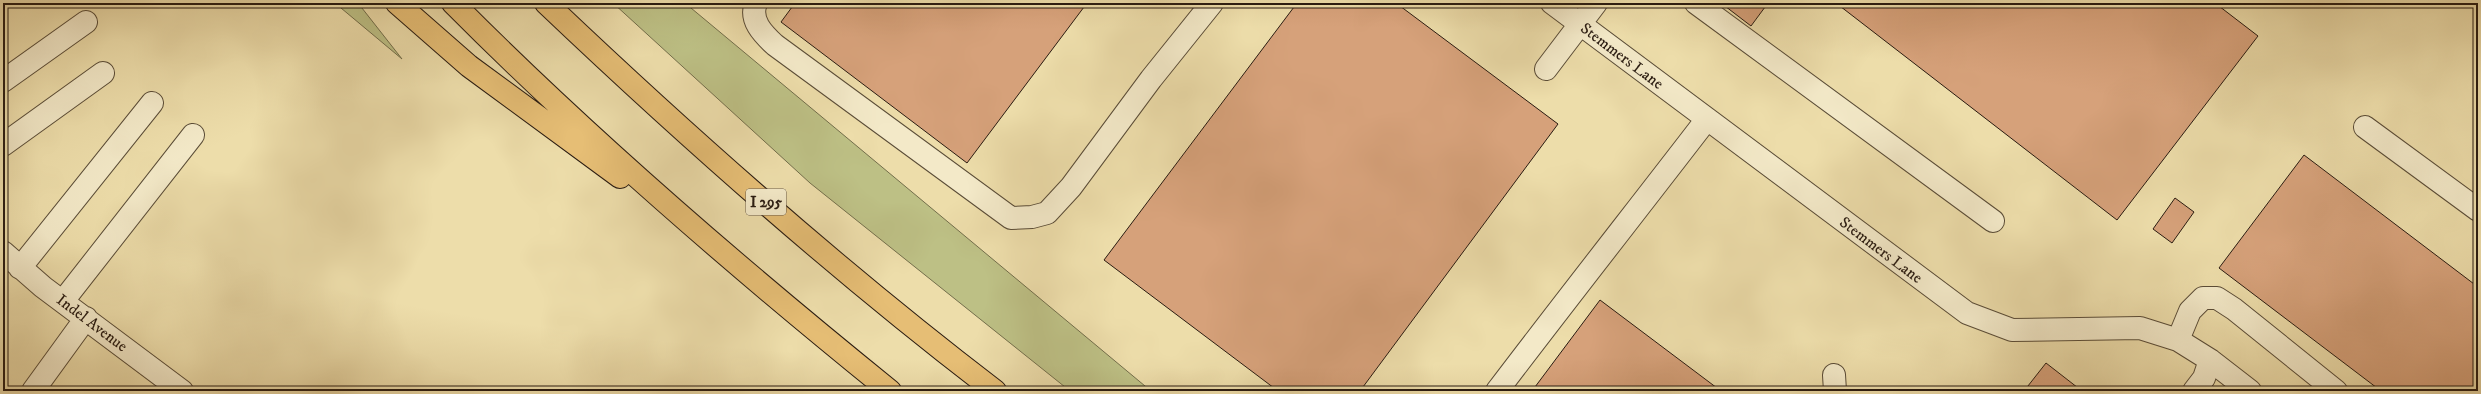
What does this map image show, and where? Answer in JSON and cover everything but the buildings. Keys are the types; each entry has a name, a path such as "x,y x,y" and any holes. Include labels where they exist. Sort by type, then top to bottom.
{"highway":[{"path":"397,3 468,66 723,252"},
{"path":"453,3 570,114 723,252 890,391"},
{"name":"I 295","path":"546,3 686,132 797,230 995,391"}],"street":[{"path":"756,3 754,8 756,23 775,45 1011,218 1032,217 1047,212 1066,192 1151,79 1212,3"},
{"name":"Stemmers Lane","path":"1552,3 1967,313 2012,330 2140,328 2178,340 2210,360 2250,391"},
{"path":"1546,69 1596,3"},
{"path":"1696,3 1993,221"},
{"path":"3,81 86,22"},
{"path":"3,145 103,73"},
{"path":"20,268 152,103"},
{"path":"1497,391 1601,253 1629,220 1707,119"},
{"path":"2365,127 2478,210"},
{"path":"63,301 193,136"},
{"name":"Indel Avenue","path":"3,252 20,268 182,391"},
{"path":"2178,340 2190,311 2203,298 2217,298 2234,309 2336,391"},
{"path":"33,391 86,318"},
{"path":"2194,391 2204,378 2210,360"}],"green space":[{"path":"335,3 358,3 402,59"},
{"path":"613,3 685,3 1151,391 1070,391 810,183"}]}
